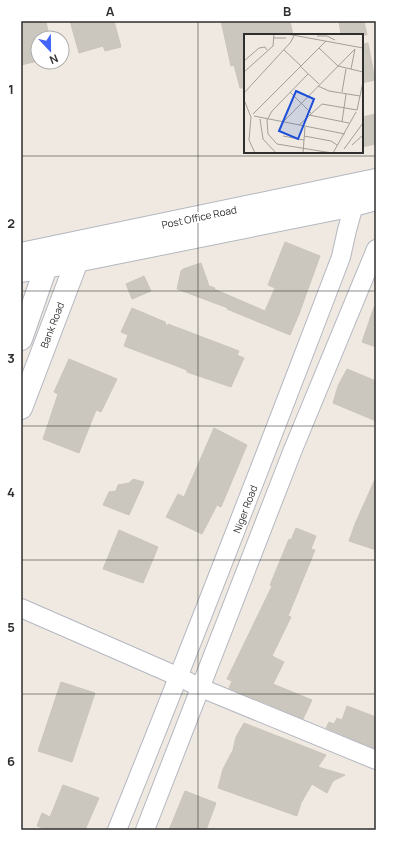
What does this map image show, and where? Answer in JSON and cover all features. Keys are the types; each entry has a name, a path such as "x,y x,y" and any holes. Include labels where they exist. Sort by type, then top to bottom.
{"street":[{"name":"Niger Road","path":"117,830 179,677 341,256 346,230 354,205 368,182"},
{"name":"Post Office Road","path":"21,271 49,258 368,182"},
{"name":"Post Office Road","path":"79,251 354,205 376,199"},
{"path":"145,830 292,452 376,249"},
{"name":"Bank Road","path":"21,408 79,251"},
{"name":"Post Office Road","path":"21,254 49,258"},
{"path":"21,339 49,258"},
{"path":"21,284 33,306"},
{"path":"270,443 292,452"},
{"path":"21,608 201,688 376,760"}],"building":[{"path":"21,21 46,21 48,30 30,30 30,63 21,65"},
{"path":"70,21 114,21 121,47 105,51 103,46 79,53"},
{"path":"221,21 290,21 293,34 244,34 244,88 240,88 234,65 231,66"},
{"path":"339,21 364,21 367,35 341,34"},
{"path":"368,43 375,80 363,83 363,44"},
{"path":"376,114 376,144 363,147 363,117"},
{"path":"285,242 320,256 290,335 227,309 228,308 177,289 181,271 201,263 209,286 265,311 275,288 268,285"},
{"path":"144,276 151,291 132,299 126,284"},
{"path":"374,307 376,308 376,347 362,342"},
{"path":"132,308 165,322 167,328 168,324 239,351 237,355 244,358 231,387 187,372 187,370 124,346 128,335 121,332"},
{"path":"69,359 117,379 101,412 96,410 79,453 43,439 58,394 54,392"},
{"path":"347,369 376,381 376,421 333,403 338,386"},
{"path":"214,428 247,445 221,507 217,505 202,534 166,517 178,494 184,497"},
{"path":"376,477 376,550 349,541"},
{"path":"133,479 144,482 129,515 103,505 109,492 116,491 118,485 129,483"},
{"path":"296,528 316,536 311,549 315,550 288,616 291,617 272,656 284,662 273,684 312,700 303,719 229,688 232,681 227,679 272,586 270,585 289,539 291,540"},
{"path":"119,530 158,547 143,583 103,569"},
{"path":"61,682 95,693 72,762 38,751"},
{"path":"347,706 376,717 376,749 326,728 329,722 334,724 337,718 342,720"},
{"path":"244,723 326,755 318,767 345,775 333,781 327,793 312,784 301,803 297,816 218,788 223,769 233,750 236,737"},
{"path":"63,785 99,798 85,830 44,830 45,829 37,826 42,813 50,817"},
{"path":"185,791 216,803 206,830 169,830"}]}
